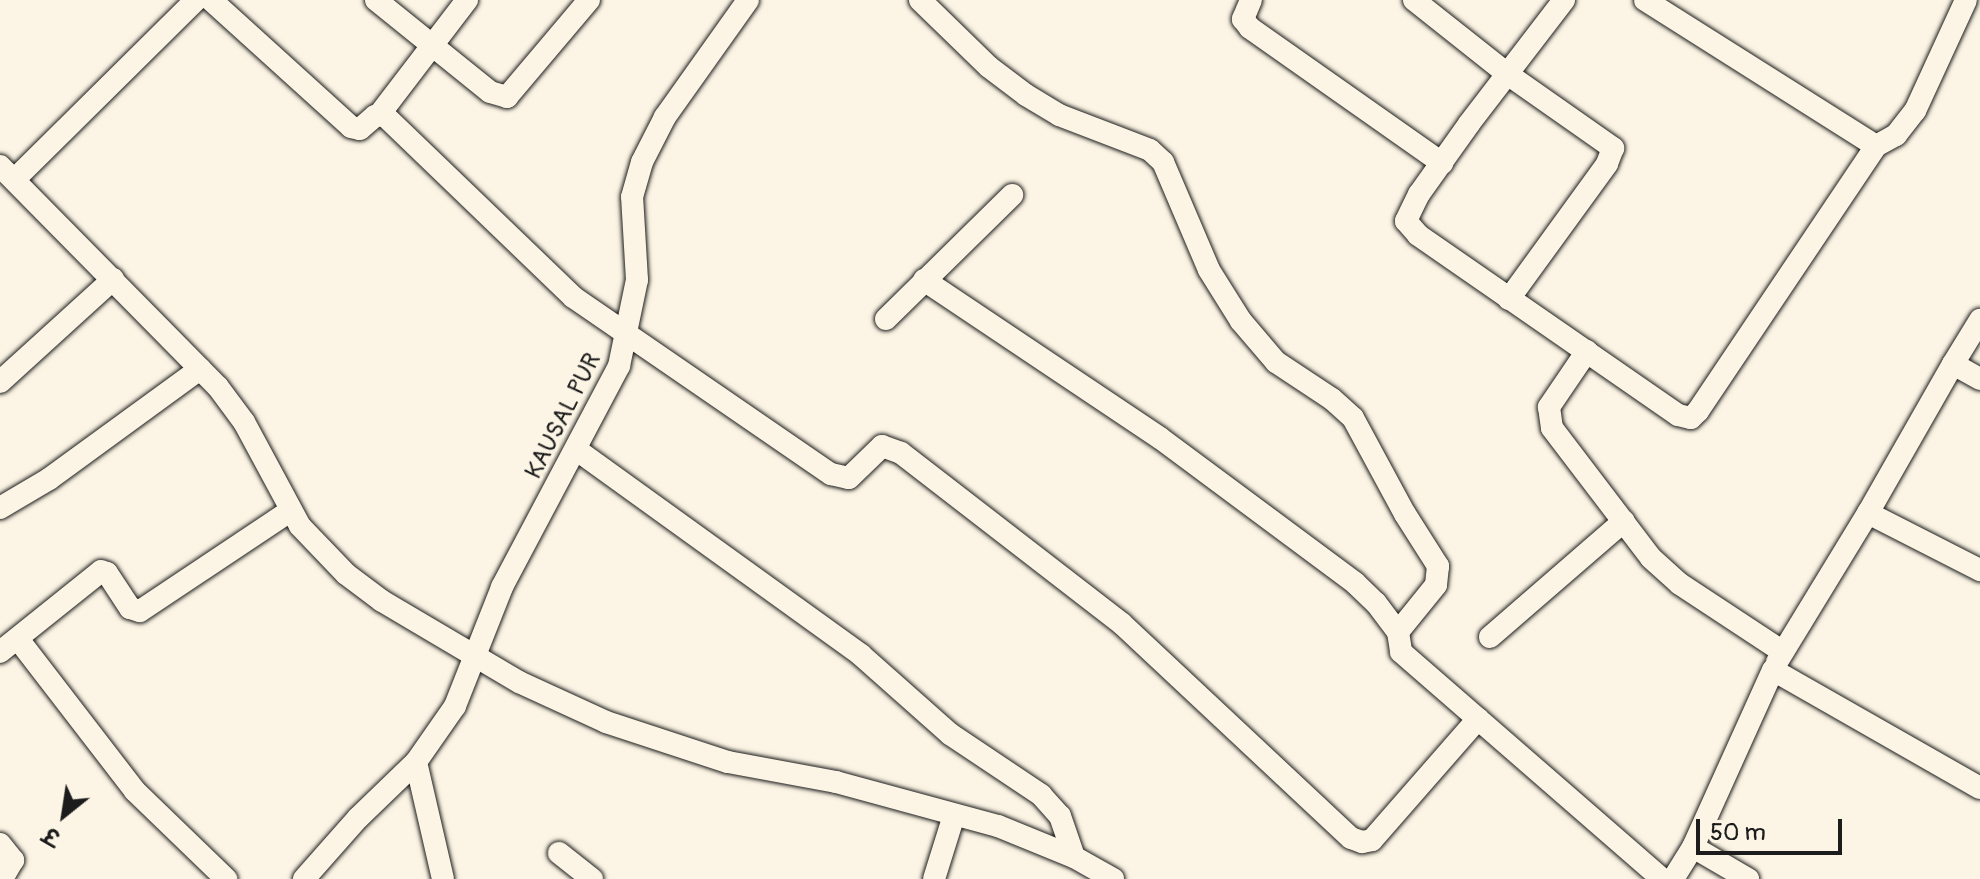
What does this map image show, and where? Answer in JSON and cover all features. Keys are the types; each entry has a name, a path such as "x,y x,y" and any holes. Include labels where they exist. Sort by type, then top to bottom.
{"street":[{"path":"196,0 8,172 236,410 290,511 346,574 475,658 564,703 646,737 728,762 836,782 998,826 1074,857 1113,879"},
{"path":"211,0 351,127 360,129 379,115 467,0"},
{"path":"383,2 430,48 490,92 507,97 589,0"},
{"name":"KAUSAL PUR","path":"304,879 358,818 416,762 455,706 506,578 613,380 628,335 637,280 632,197 635,178 665,117 748,0"},
{"path":"920,0 989,67 1043,107 1150,150 1163,162 1209,270 1241,321 1276,362 1332,399 1353,418 1405,514 1438,566 1436,585 1398,632"},
{"path":"1251,0 1243,19 1250,28 1442,163"},
{"path":"1414,0 1506,73 1613,148 1607,164 1509,299"},
{"path":"1564,0 1506,73 1442,163 1407,216 1408,226 1678,415 1691,418 1876,146 1896,135 1915,111 1966,0"},
{"path":"1645,0 1876,146"},
{"path":"379,115 389,119 565,290 838,477 849,478 882,446 901,453 1121,623 1357,841 1372,840 1478,719"},
{"path":"886,319 1012,195"},
{"path":"0,382 113,279"},
{"path":"924,280 1185,456 1355,583 1376,603 1398,632 1401,652 1662,879"},
{"path":"1673,879 1693,847 1778,661 1980,320"},
{"path":"1587,351 1549,407 1547,417 1552,428 1651,558 1778,661 1980,788"},
{"path":"1953,364 1980,379"},
{"path":"0,508 49,479 200,369"},
{"path":"577,450 861,655 950,734 1041,795 1060,816 1074,857"},
{"path":"226,879 135,791 9,646 101,571 107,573 130,608 144,610 290,511"},
{"path":"1868,513 1980,570"},
{"path":"1490,637 1624,521"},
{"path":"416,762 443,879"},
{"path":"934,879 954,815"},
{"path":"1693,847 1748,879"},
{"path":"559,853 592,879"},
{"path":"5,862 29,879"}]}
